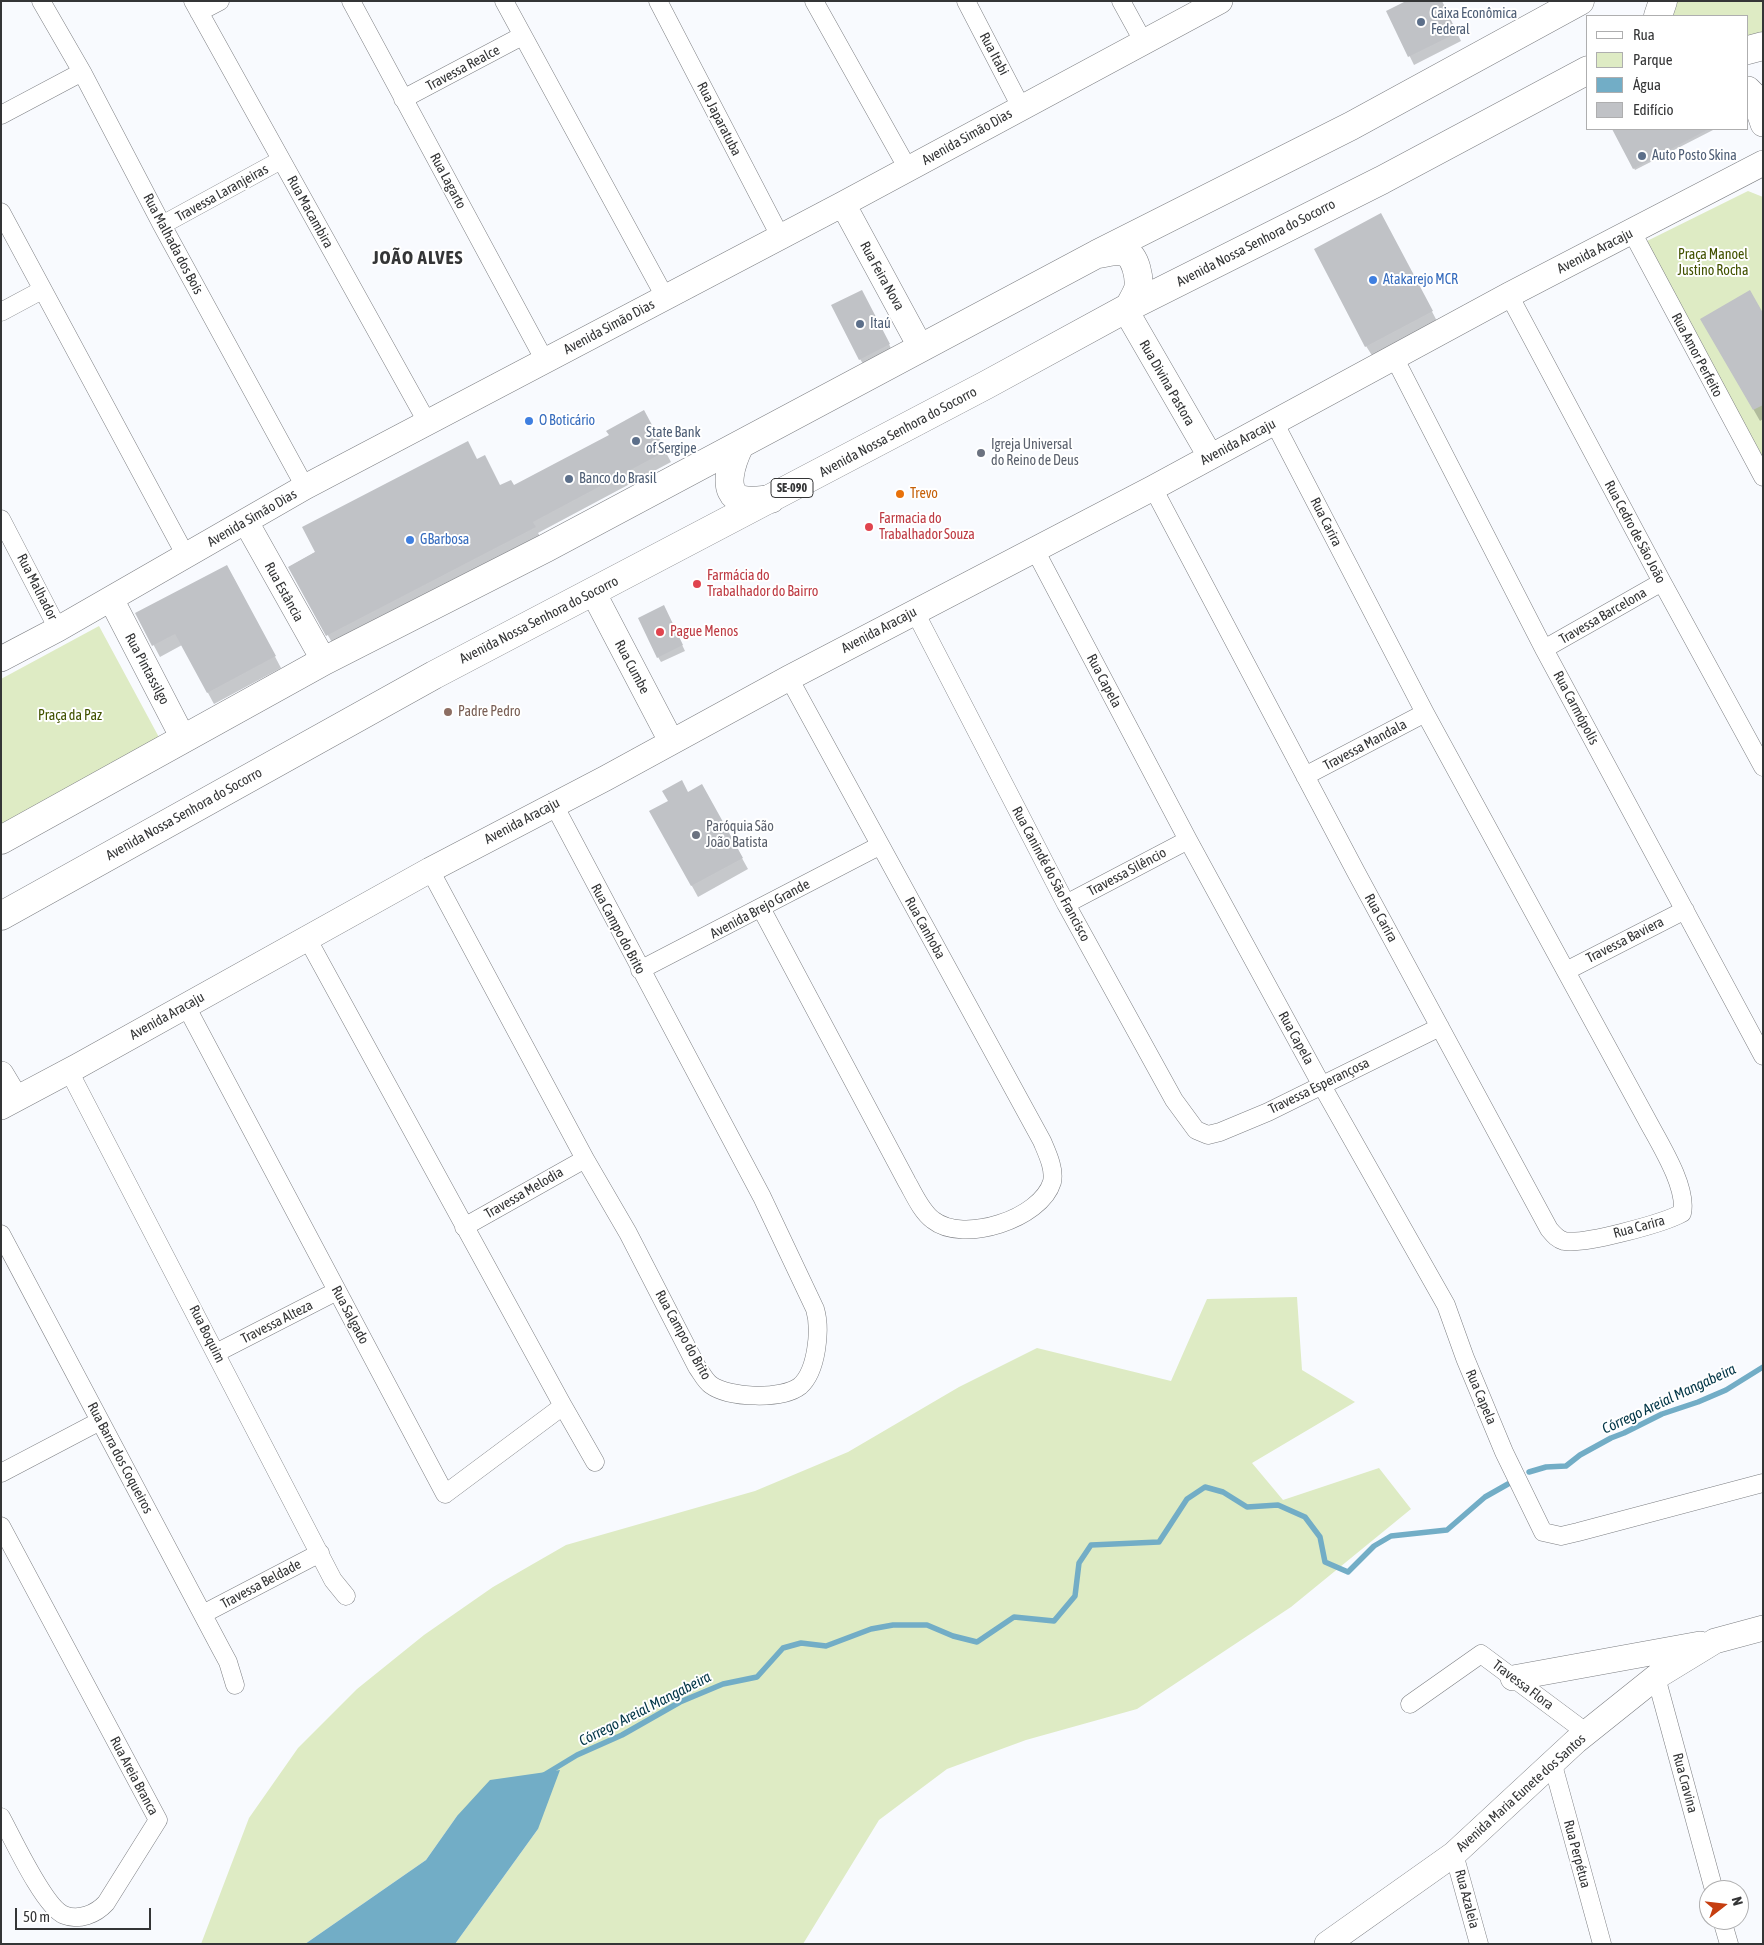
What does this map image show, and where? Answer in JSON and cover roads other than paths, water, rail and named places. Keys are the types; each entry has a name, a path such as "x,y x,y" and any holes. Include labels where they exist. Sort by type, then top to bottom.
{"main road":[{"path":"1,840 324,661 546,548 1097,254 1351,126 1580,1"},
{"path":"1658,15 1663,1"},
{"path":"1749,50 1763,46"},
{"name":"Avenida Nossa Senhora do Socorro","path":"1,916 434,675 772,499 1127,308 1382,180 1586,71"},
{"path":"1097,254 1122,252 1128,254 1132,259 1138,284 1127,308"},
{"path":"740,445 732,463 729,478 734,493 738,498 745,501 772,499"}],"street":[{"name":"Rua Malhada dos Bois","path":"41,1 82,72 162,225 305,487"},
{"path":"196,7 220,1"},
{"name":"Rua Lagarto","path":"351,1 545,361"},
{"path":"504,1 665,297"},
{"name":"Rua Japaratuba","path":"658,1 780,236"},
{"path":"814,1 908,169"},
{"name":"Rua Itabi","path":"966,1 1021,107"},
{"path":"1121,1 1143,42"},
{"name":"Avenida Simão Dias","path":"1,659 58,629 305,487 843,204 1220,1"},
{"name":"Rua Macambira","path":"196,7 427,422"},
{"name":"Travessa Realce","path":"403,99 522,36"},
{"path":"1,115 82,72"},
{"path":"1749,91 1753,94 1763,124"},
{"name":"Travessa Laranjeiras","path":"162,225 281,160"},
{"name":"Avenida Aracaju","path":"8,1103 430,870 789,678 1153,488 1509,296 1763,163"},
{"name":"Rua Feira Nova","path":"843,204 922,348"},
{"path":"1,212 186,556"},
{"name":"Rua Amor Perfeito","path":"1632,232 1763,477"},
{"path":"1,312 42,290"},
{"name":"Rua Cedro de São João","path":"1509,296 1763,767"},
{"name":"Rua Divina Pastora","path":"1127,308 1210,456"},
{"name":"Rua Carmópolis","path":"1394,357 1544,649 1763,1056"},
{"name":"Rua Carira","path":"1153,488 1305,776 1549,1229 1558,1239 1576,1241 1630,1231 1682,1213 1681,1195 1673,1173 1646,1118 1425,713 1274,422"},
{"name":"Rua Malhador","path":"1,519 58,629"},
{"name":"Rua Estância","path":"246,522 324,661"},
{"name":"Rua Capela","path":"1035,550 1188,840 1321,1084 1446,1304 1465,1358 1500,1444 1543,1532 1562,1536 1763,1483"},
{"name":"Travessa Barcelona","path":"1544,649 1662,582"},
{"name":"Rua Cumbe","path":"593,592 671,741"},
{"name":"Rua Pintassilgo","path":"111,599 184,738"},
{"name":"Rua Canindé do São Francisco","path":"915,612 1066,904 1174,1100 1196,1130"},
{"name":"Rua Canhoba","path":"762,908 907,1182 932,1220 945,1226 966,1230 1003,1222 1020,1216 1038,1202 1052,1181 1052,1171 1049,1157 1030,1117 879,846 789,678"},
{"name":"Travessa Mandala","path":"1305,776 1425,713"},
{"name":"Rua Campo do Brito","path":"430,870 585,1159 628,1233 697,1367 709,1384 725,1392 756,1396 779,1393 800,1386 811,1367 818,1342 816,1309 762,1197 554,805"},
{"name":"Travessa Silêncio","path":"1066,904 1188,840"},
{"name":"Avenida Brejo Grande","path":"640,970 879,846"},
{"name":"Travessa Baviera","path":"1566,971 1685,910"},
{"path":"307,938 464,1227 595,1462"},
{"name":"Rua Salgado","path":"186,1006 445,1494 563,1406"},
{"name":"Travessa Esperançosa","path":"1196,1130 1208,1135 1229,1129 1268,1112 1440,1026"},
{"name":"Rua Boquim","path":"69,1071 336,1586 346,1596"},
{"path":"1,1074 8,1103"},
{"name":"Travessa Melodia","path":"464,1227 585,1159"},
{"name":"Rua Barra dos Coqueiros","path":"1,1234 228,1662 235,1685"},
{"name":"Travessa Alteza","path":"216,1353 337,1291"},
{"path":"1,1473 100,1421"},
{"name":"Rua Areia Branca","path":"1,1526 158,1820 106,1903 96,1912 79,1917 63,1915 49,1902 1,1817"},
{"name":"Travessa Beldade","path":"203,1614 320,1553"},
{"name":"Avenida Maria Eunete dos Santos","path":"1513,1678 1715,1641 1763,1628"},
{"name":"Avenida Maria Eunete dos Santos","path":"1327,1944 1454,1854 1586,1733 1656,1677 1715,1641"},
{"name":"Travessa Flora","path":"1410,1704 1481,1654 1586,1733"},
{"name":"Rua Cravina","path":"1656,1677 1711,1880"},
{"name":"Rua Perpétua","path":"1553,1765 1602,1944"},
{"name":"Rua Azaleia","path":"1454,1854 1479,1944"},
{"path":"1725,1930 1729,1944"}],"water":[{"path":"560,1770 538,1829 455,1944 305,1944 426,1860 457,1816 490,1780"}],"waterway":[{"name":"Córrego Areial Mangabeira","path":"1529,1472 1546,1467 1566,1466 1580,1455 1611,1438 1662,1414 1726,1390 1763,1367"},
{"name":"Córrego Areial Mangabeira","path":"544,1775 577,1755 622,1735 680,1702 723,1684 757,1677 783,1648 801,1643 826,1646 871,1629 893,1625 927,1625 953,1636 977,1642 1014,1617 1054,1621 1075,1596 1079,1563 1091,1545 1159,1542 1187,1499 1205,1487 1223,1492 1247,1507 1278,1505 1305,1517 1320,1537 1325,1562 1348,1572 1374,1546 1391,1536 1447,1530 1485,1497 1508,1484"}],"place":[{"name":"Caixa Econômica Federal","path":"1421,22"},
{"name":"Auto Posto Skina","path":"1642,156"},
{"name":"Atakarejo MCR","path":"1373,280"},
{"name":"Itaú","path":"860,324"},
{"name":"O Boticário","path":"529,421"},
{"name":"State Bank of Sergipe","path":"636,441"},
{"name":"Igreja Universal do Reino de Deus","path":"981,453"},
{"name":"Banco do Brasil","path":"569,479"},
{"name":"Trevo","path":"900,494"},
{"name":"Farmacia do Trabalhador Souza","path":"869,527"},
{"name":"GBarbosa","path":"410,540"},
{"name":"Farmácia do Trabalhador do Bairro","path":"697,584"},
{"name":"Pague Menos","path":"660,632"},
{"name":"Padre Pedro","path":"448,712"},
{"name":"Paróquia São João Batista","path":"696,835"}],"district":[{"name":"JOÃO ALVES","path":"418,258"}],"park label":[{"name":"Praça Manoel Justino Rocha","path":"1713,264"},
{"name":"Praça da Paz","path":"70,716"}]}
